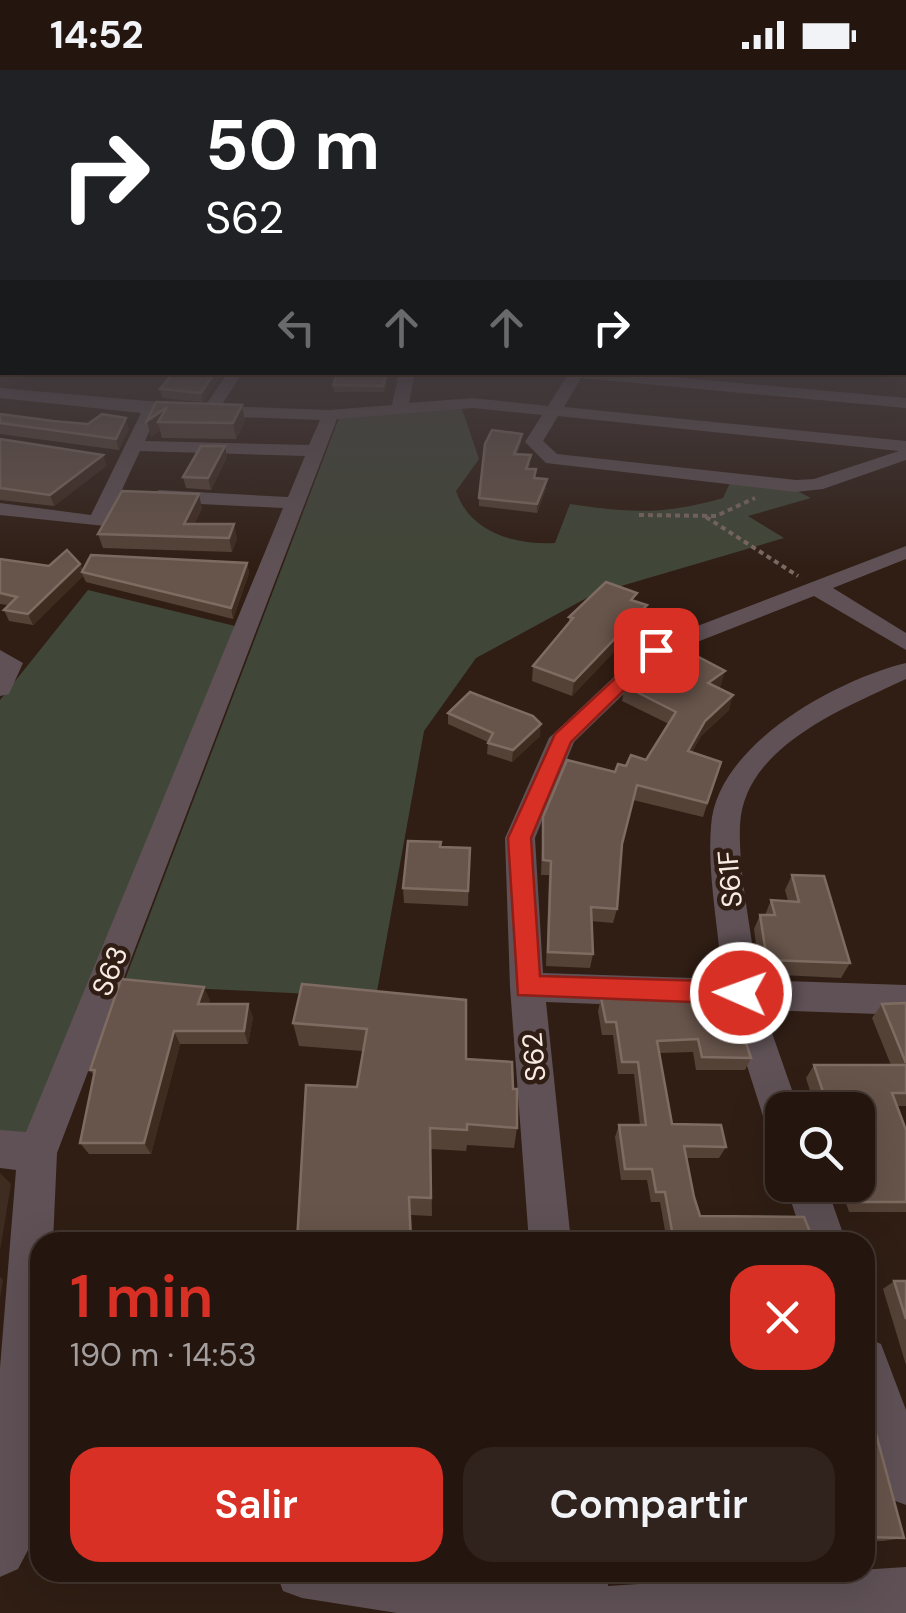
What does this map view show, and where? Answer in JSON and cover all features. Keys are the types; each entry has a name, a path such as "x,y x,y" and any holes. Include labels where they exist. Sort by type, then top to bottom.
{"street":[{"path":"0,509 98,522 113,494 125,455 143,424"},
{"name":"S63","path":"13,1535 19,1151 262,564 296,503 326,424"},
{"path":"543,424 534,442 552,459 755,425 906,446"},
{"path":"755,425 816,485 906,454"},
{"path":"125,455 316,451"},
{"path":"113,494 296,503"},
{"name":"S62","path":"549,1232 527,987 520,838 562,738 656,650 906,552"},
{"path":"814,586 906,643"},
{"path":"0,657 11,663 0,688"},
{"name":"S61F","path":"774,1092 741,993 725,823 749,763 803,718 906,670"},
{"path":"527,987 906,1000"},
{"path":"812,1202 822,1232"},
{"path":"875,1389 906,1480"},
{"path":"368,1582 574,1613"},
{"path":"581,1582 584,1613"},
{"path":"608,1613 906,1594"}],"path":[{"path":"639,515 706,517 727,514 754,502 755,425"},
{"path":"706,517 814,586"}],"green space":[{"path":"337,424 467,424 479,459 456,491 472,517 483,526 525,542 555,543 570,504 629,511 664,510 723,498 730,483 797,491 811,498 748,516 784,538 594,594 476,658 424,731 376,997 123,985"},
{"path":"88,590 235,626 27,1134 0,1131 0,700"}],"building":[{"path":"7,424 123,424 116,439"},
{"path":"492,430 522,434 514,454 531,455 526,469 536,469 534,478 547,479 537,504 479,498 485,444"},
{"path":"0,439 103,455 50,495 0,488"},
{"path":"201,446 225,446 208,478 183,477"},
{"path":"122,491 199,494 184,524 234,524 229,538 98,534"},
{"path":"67,550 80,564 28,614 4,610 17,597 0,593 0,559 49,566"},
{"path":"91,555 247,563 231,608 82,572"},
{"path":"606,582 637,593 631,600 647,605 574,681 533,666 573,618 569,617"},
{"path":"672,643 725,671 708,683 733,695 705,721 688,751 721,762 707,803 637,785 622,844 617,909 591,907 593,954 548,952 551,861 543,860 543,817 567,760 615,772 618,764 626,766 631,755 646,760 676,712 625,686"},
{"path":"470,692 533,716 541,724 513,750 488,743 493,733 448,713"},
{"path":"408,841 470,848 468,891 403,888"},
{"path":"792,875 824,876 850,963 767,960 760,915 775,915 771,900 799,902"},
{"path":"121,979 204,987 198,1004 248,1004 244,1031 174,1031 144,1143 80,1143 95,1070 90,1070"},
{"path":"302,984 466,1000 466,1059 512,1062 517,1128 467,1124 467,1130 430,1128 431,1198 409,1197 411,1232 298,1232 306,1085 357,1087 367,1029 293,1023"},
{"path":"601,998 732,1000 751,1058 702,1057 698,1039 657,1041 672,1124 721,1125 726,1147 684,1146 700,1216 804,1217 810,1232 672,1232 665,1192 656,1192 652,1169 625,1169 619,1125 646,1125 638,1062 622,1062 616,1022 606,1022"},
{"path":"906,1003 906,1063 882,1004"},
{"path":"814,1065 906,1065 906,1093 892,1093 906,1130 906,1202 875,1202 875,1092 823,1092"},
{"path":"894,1281 906,1281 906,1319"},
{"path":"875,1430 904,1538 875,1537"}],"route":[{"path":"656,650 562,738 520,838 527,987 741,993"}]}
